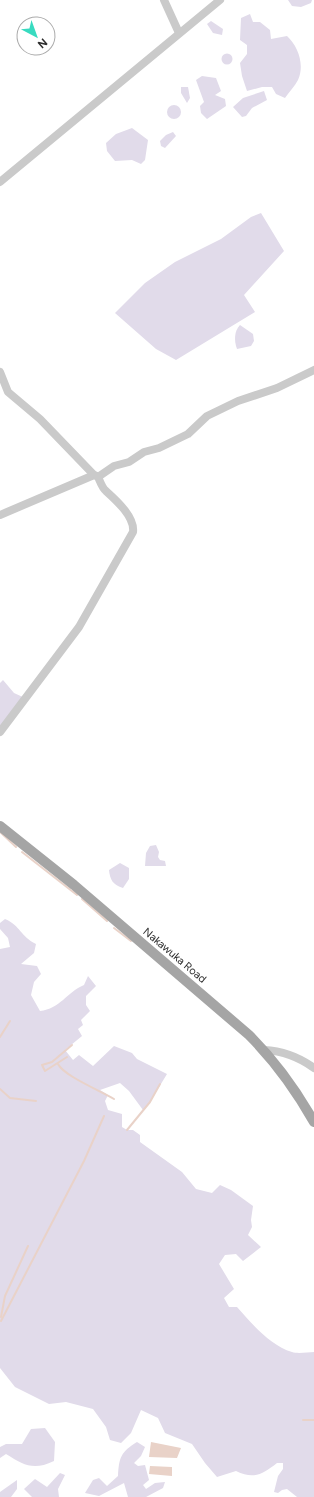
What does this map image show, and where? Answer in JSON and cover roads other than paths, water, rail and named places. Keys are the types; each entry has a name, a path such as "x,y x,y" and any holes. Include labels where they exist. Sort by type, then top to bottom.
{"main road":[{"name":"Nakawuka Road","path":"0,826 74,885 228,1016 264,1050 292,1086 314,1122"}],"street":[{"path":"164,0 179,33"},
{"path":"0,182 220,0"},
{"path":"0,515 96,476 114,466 129,462 144,452 159,448 188,434 207,416 238,401 277,388 314,370"},
{"path":"0,372 8,392 40,418 96,476 105,490 113,496 134,526 133,532 80,627 0,732"},
{"path":"264,1050 277,1050 314,1068"}],"waterway":[{"path":"0,832 16,847"},
{"path":"22,852 77,895"},
{"path":"82,899 107,921"},
{"path":"114,928 131,941"},
{"path":"0,1037 10,1021"},
{"path":"67,1057 45,1071 42,1065 52,1062 72,1045"},
{"path":"58,1064 67,1073 114,1099"},
{"path":"127,1130 150,1102 160,1084"},
{"path":"0,1089 10,1098 36,1101"},
{"path":"1,1321 84,1161 104,1116"},
{"path":"1,1317 5,1296 28,1246"},
{"path":"303,1420 314,1420"}]}
